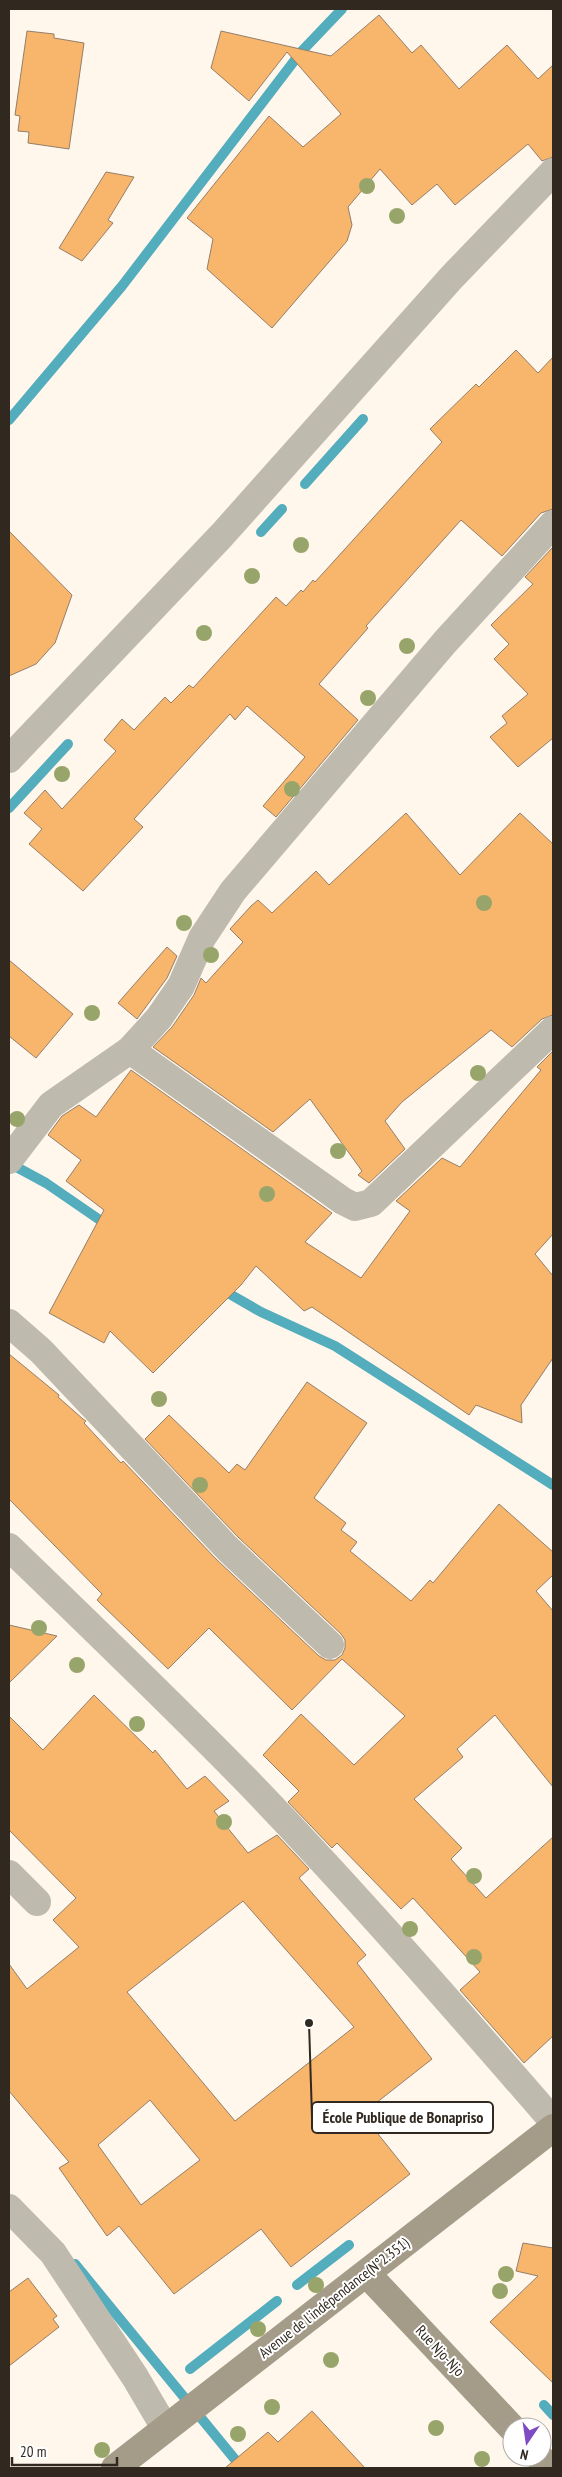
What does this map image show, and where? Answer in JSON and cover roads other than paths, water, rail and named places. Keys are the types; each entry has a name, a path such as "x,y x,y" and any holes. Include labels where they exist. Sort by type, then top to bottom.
{"main road":[{"name":"Avenue de l'indépendance(N°2.351)","path":"115,2468 367,2274 417,2231 553,2128"},
{"name":"Rue Njo-Njo","path":"367,2274 502,2417"}],"street":[{"path":"9,759 222,535 452,278 553,172"},
{"path":"9,1160 51,1104 130,1050 159,1018 181,986 202,938 233,891 445,642 553,524"},
{"path":"130,1050 343,1201 355,1207 371,1203 553,1030"},
{"path":"9,1323 41,1351 227,1548 330,1645"},
{"path":"9,1547 150,1682 251,1786 409,1957 553,2121"},
{"path":"9,1874 37,1902"},
{"path":"9,2208 53,2253 135,2377 165,2428"}],"waterway":[{"path":"9,420 122,286 301,52 342,9"},
{"path":"305,484 363,419"},
{"path":"261,532 282,509"},
{"path":"9,808 68,744"},
{"path":"9,1163 46,1183 110,1227"},
{"path":"221,1289 261,1312 335,1346 553,1485"},
{"path":"297,2285 349,2245"},
{"path":"75,2264 242,2468"},
{"path":"190,2369 277,2301"},
{"path":"544,2405 553,2415"}],"place":[{"name":"École Publique de Bonapriso","path":"309,2023"}]}
